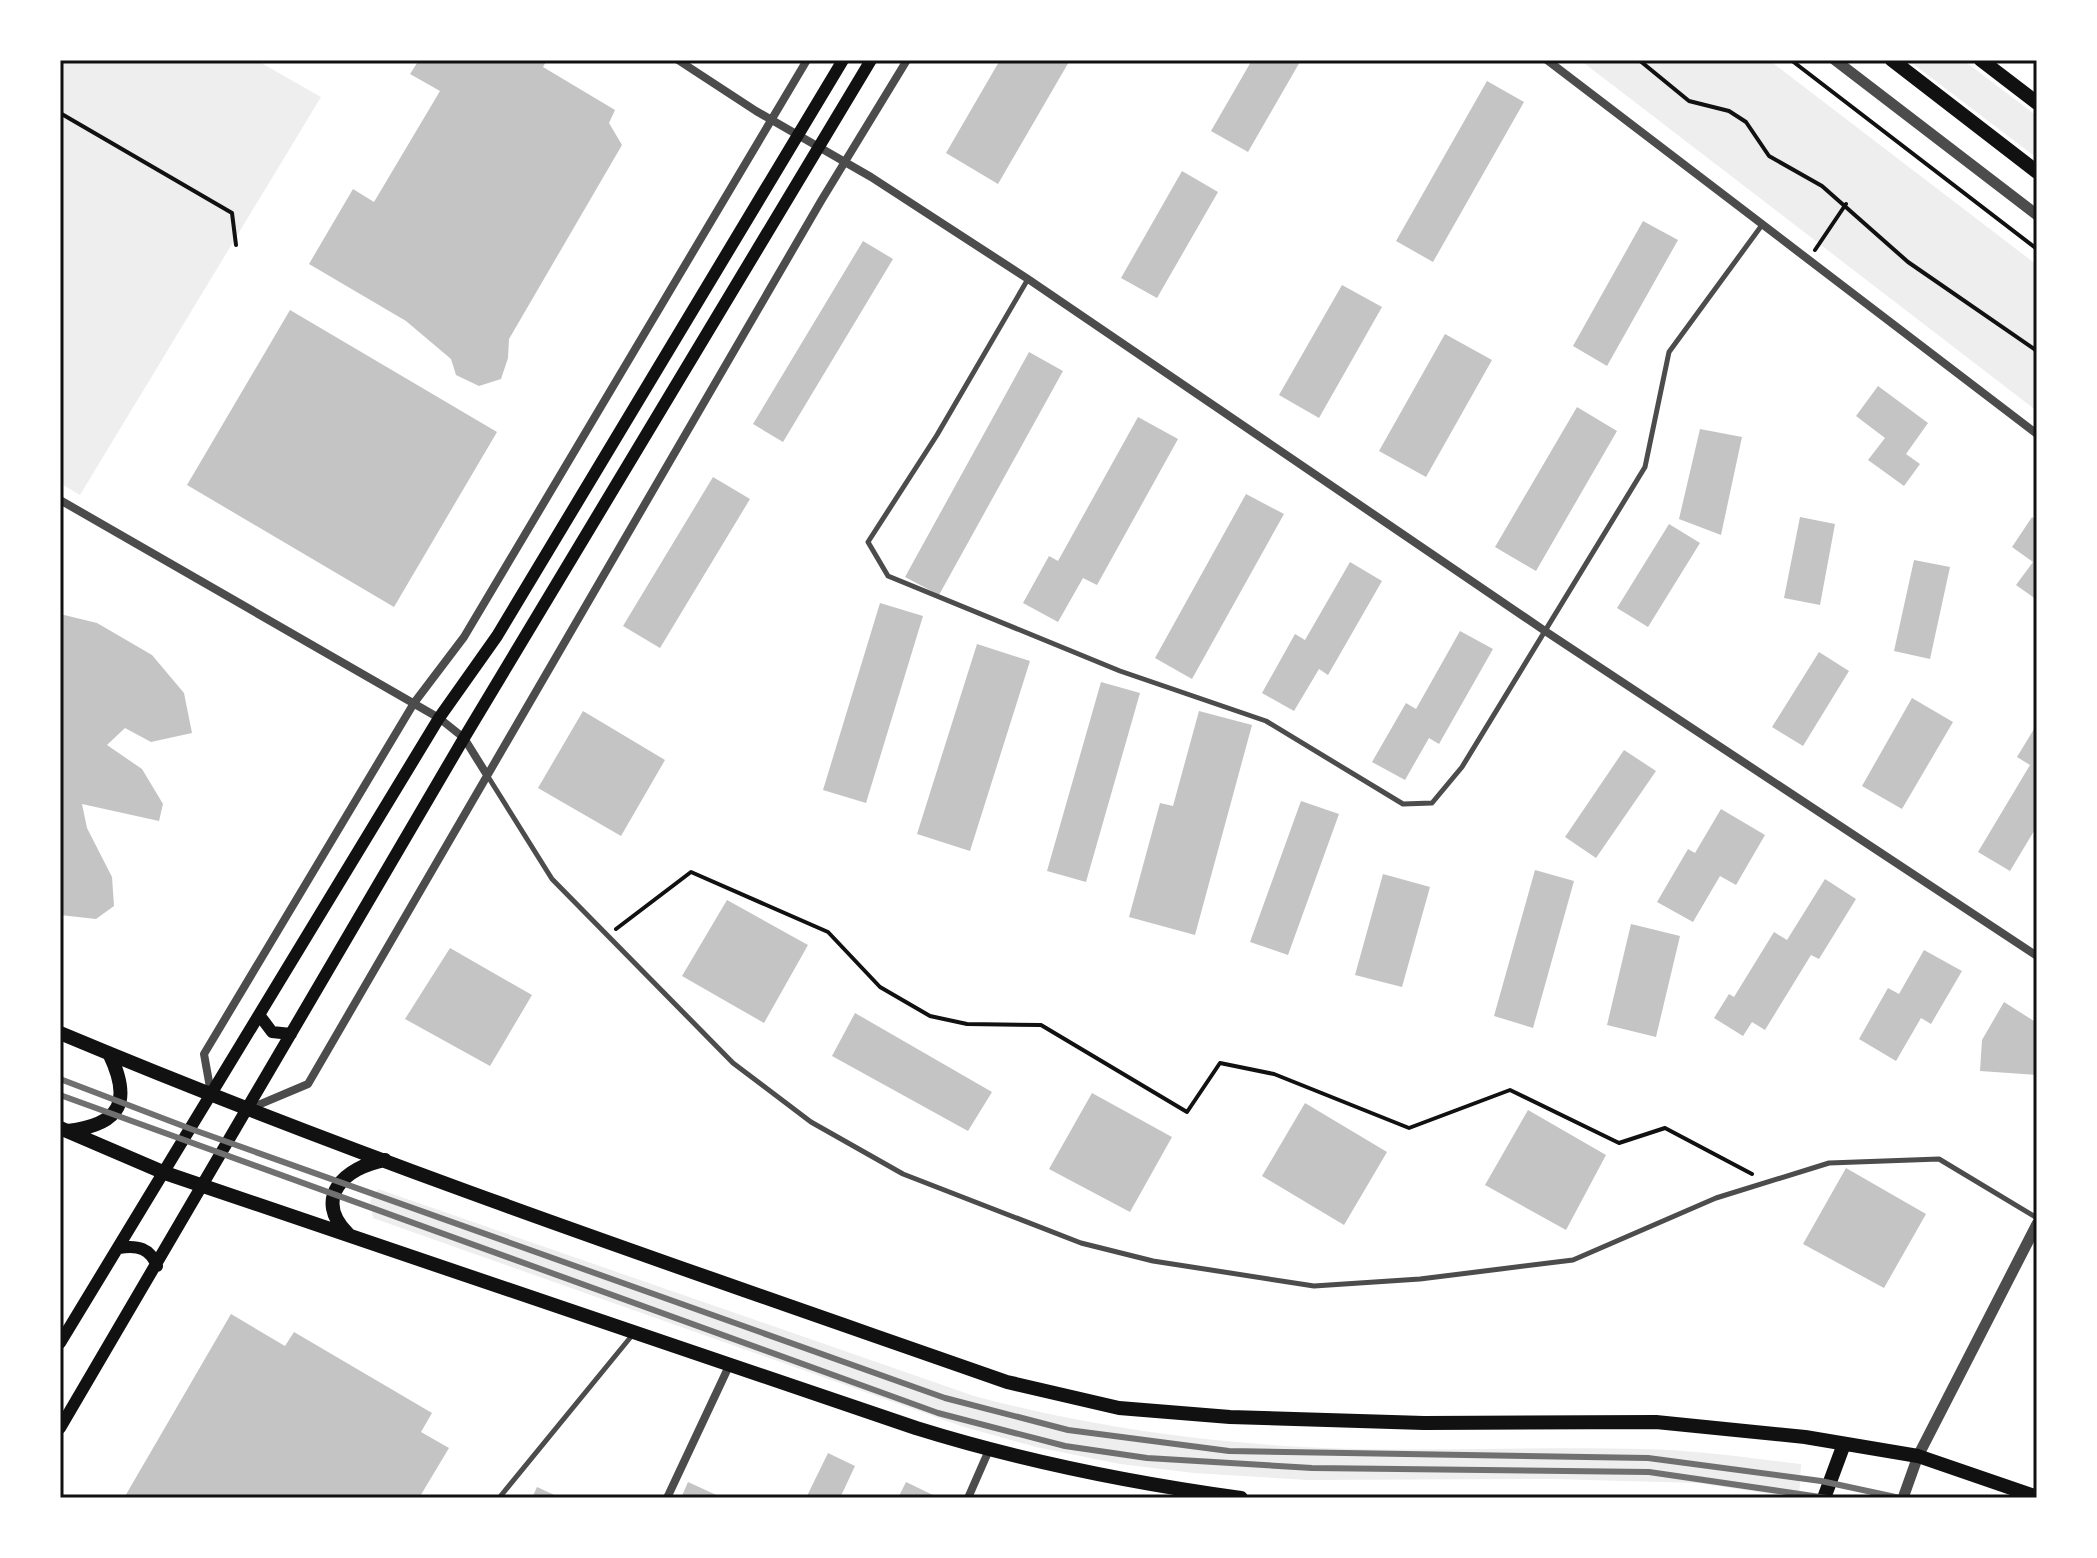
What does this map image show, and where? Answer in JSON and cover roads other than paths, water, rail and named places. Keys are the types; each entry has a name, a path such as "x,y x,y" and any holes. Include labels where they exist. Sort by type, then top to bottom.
{"main road":[{"path":"60,1343 439,718 497,636 843,60"},
{"path":"60,1428 205,1186 464,738 871,60"},
{"path":"1892,60 2037,172"},
{"path":"1981,60 2037,103"},
{"path":"260,1016 272,1032 291,1034"},
{"path":"60,1033 247,1110 1007,1382 1119,1408 1230,1417 1424,1423 1656,1422 1918,1456 2015,1494 2037,1497"},
{"path":"63,1130 87,1128 108,1120 119,1105 122,1081 109,1053"},
{"path":"63,1130 165,1173 729,1366 989,1450 1156,1487 1241,1498"},
{"path":"350,1236 335,1222 330,1209 336,1191 346,1176 363,1164 385,1160"},
{"path":"119,1248 133,1246 144,1249 157,1266"},
{"path":"1824,1498 1844,1444"}],"street":[{"path":"678,60 797,136 871,177 1028,279 1545,631 2037,956"},
{"path":"212,1096 204,1054 414,703 464,637 807,60"},
{"path":"247,1110 308,1084 843,163 907,60"},
{"path":"1547,60 2037,434"},
{"path":"1835,60 2037,215"},
{"path":"60,500 439,718 464,738 487,775"},
{"path":"1903,1498 1918,1456 2037,1224"},
{"path":"667,1498 729,1366"},
{"path":"968,1498 989,1450"}],"lane":[{"path":"1028,279 937,435 868,542 888,576 1120,671 1266,721 1403,804 1432,803 1462,767 1645,467 1669,352 1763,223"},
{"path":"487,775 552,879 733,1063 811,1122 903,1174 1081,1243 1153,1261 1314,1286 1420,1279 1573,1260 1716,1198 1829,1163 1939,1159 2037,1218"},
{"path":"499,1498 635,1332"}],"railway":[{"path":"60,1079 191,1129 945,1398 1068,1430 1229,1451 1648,1458 1821,1481 1900,1498"},
{"path":"60,1095 938,1413 1065,1446 1147,1458 1312,1468 1649,1472 1827,1498"}]}
